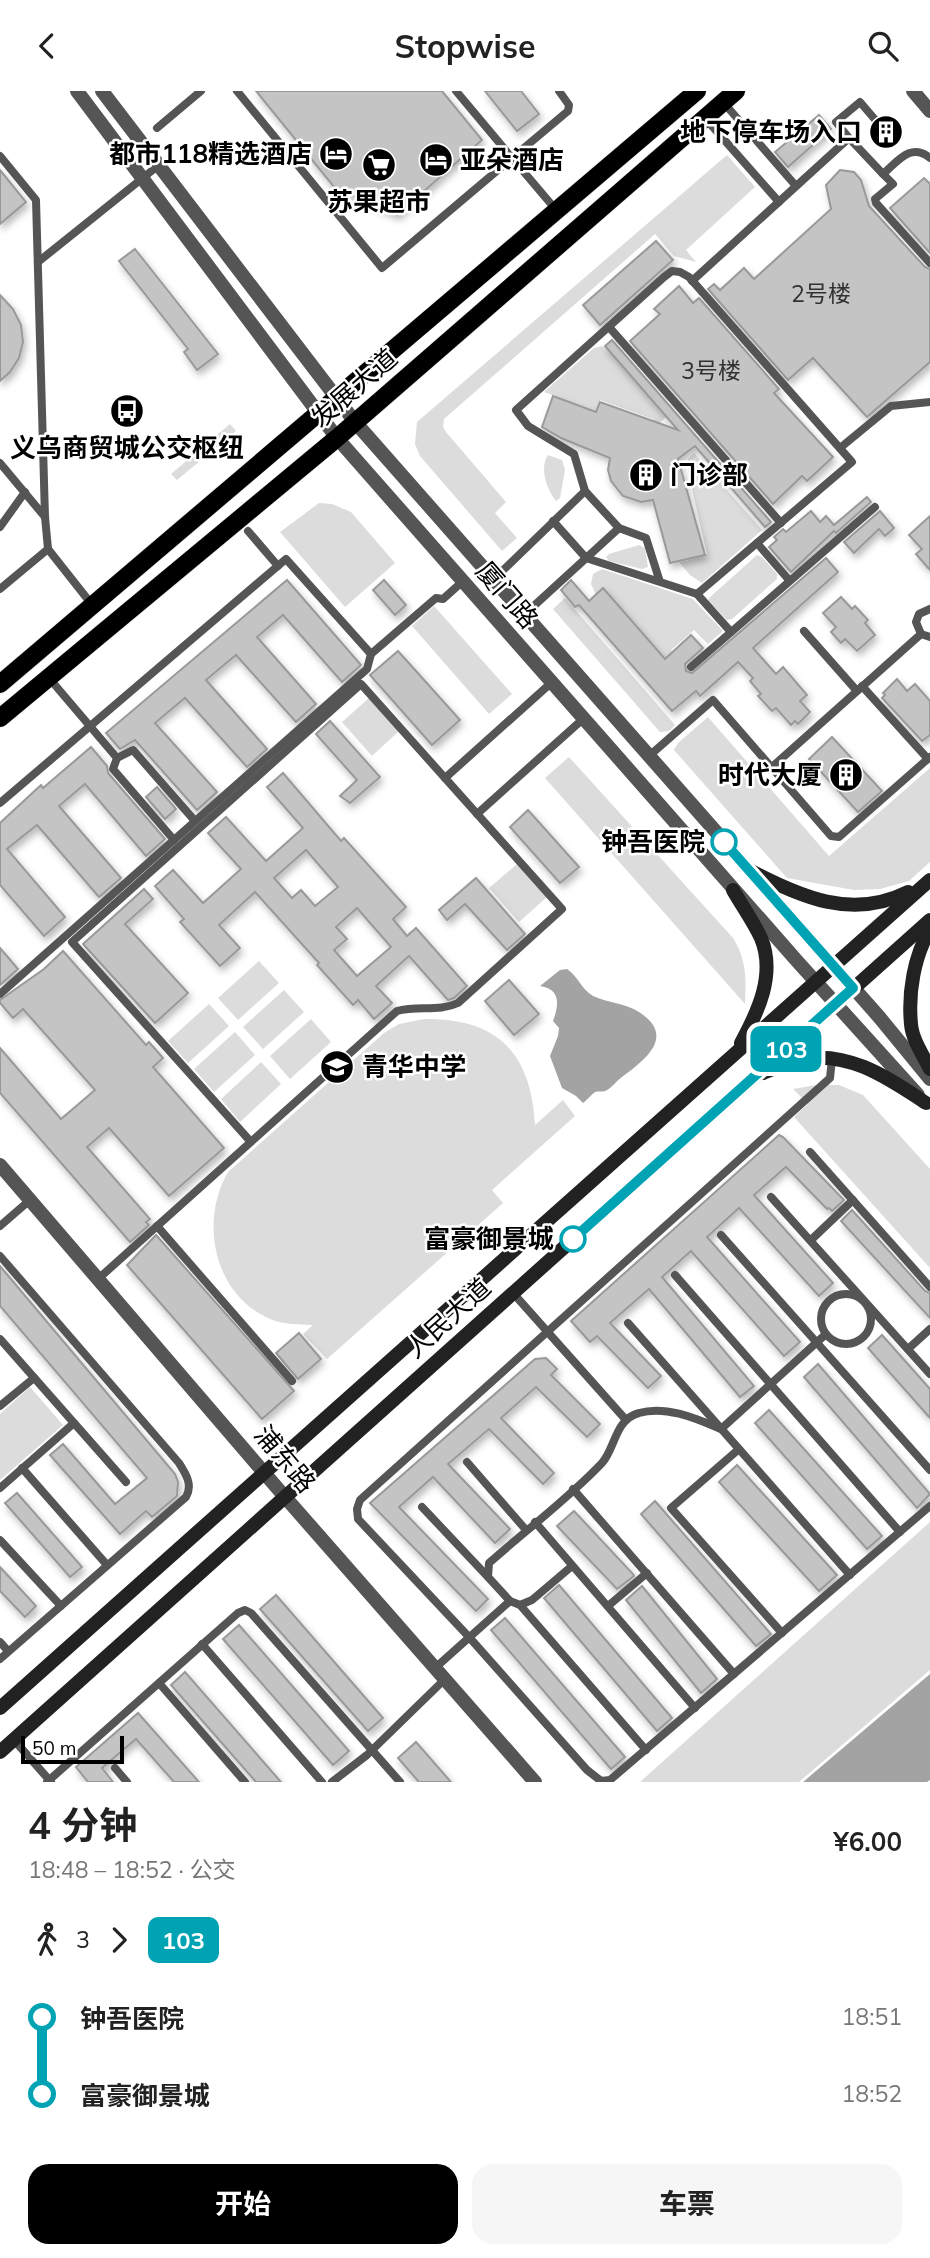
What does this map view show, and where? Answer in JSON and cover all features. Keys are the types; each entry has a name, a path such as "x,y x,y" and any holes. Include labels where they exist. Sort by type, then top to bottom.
{"main road":[{"name":"发展大道","path":"0,684 697,91"},
{"name":"发展大道","path":"0,719 337,438 730,97"},
{"path":"749,870 787,890 846,905 889,902 927,882"},
{"name":"人民大道","path":"0,1708 927,882"},
{"path":"733,890 761,939 766,956 766,973 758,1011 735,1053"},
{"name":"人民大道","path":"0,1752 930,920"},
{"path":"930,929 916,960 912,981 911,1026 930,1069"},
{"path":"755,1076 799,1060 846,1061 883,1074 928,1105"}],"street":[{"name":"厦门路","path":"77,91 337,438 733,890 928,1105"},
{"name":"厦门路","path":"103,91 355,422 930,1079"},
{"path":"913,91 930,111"},
{"name":"浦东路","path":"0,1165 285,1497 535,1782"}],"lane":[{"path":"157,128 201,91"},
{"path":"237,91 382,268 568,111 569,105 559,91"},
{"path":"456,91 557,211"},
{"path":"730,97 796,186"},
{"path":"878,123 860,102 836,122 893,184 875,199 876,203 930,263"},
{"path":"705,118 779,202"},
{"path":"692,281 849,138"},
{"path":"883,174 911,151 918,151 930,158"},
{"path":"0,156 36,200 48,549 93,606"},
{"path":"38,262 159,165"},
{"path":"660,582 646,538 619,528 585,491 574,454 528,426 516,411 672,271 680,272 692,281 852,462 697,594"},
{"path":"609,327 781,523"},
{"path":"840,448 891,406 930,403"},
{"path":"0,463 45,517"},
{"path":"493,580 585,491"},
{"path":"0,527 24,492"},
{"path":"691,667 875,506"},
{"path":"553,521 586,558 697,594 731,632"},
{"path":"525,614 619,528"},
{"path":"248,531 278,566"},
{"path":"757,543 789,580"},
{"path":"0,589 48,549"},
{"path":"0,803 286,559 372,654"},
{"path":"0,994 367,669 372,654 436,599 443,599 462,582"},
{"path":"772,767 926,635 916,627 917,618 923,611 930,609"},
{"path":"649,757 713,700 831,836 838,837 929,758 804,631"},
{"path":"49,678 117,758"},
{"path":"445,778 551,683"},
{"path":"98,1279 251,1142 397,1011 408,1008 449,1007 458,1003 562,909 361,684 72,942 251,1142"},
{"path":"477,814 583,719"},
{"path":"174,840 113,769 117,758 133,750 195,821"},
{"path":"832,1059 830,1077 360,1500 358,1519 469,1637 587,1770 601,1780 610,1780 930,1506"},
{"path":"810,1152 930,1287"},
{"path":"771,1196 930,1374"},
{"path":"0,1226 30,1200"},
{"path":"811,1240 853,1200"},
{"path":"157,1226 292,1381"},
{"path":"721,1234 930,1470"},
{"path":"0,1256 179,1463 187,1475 189,1491 186,1497 0,1659"},
{"path":"675,1275 900,1532"},
{"path":"513,1293 626,1420"},
{"path":"843,1294 852,1294 866,1302 872,1317 871,1325 862,1339 847,1344 832,1340 826,1334 821,1318 828,1302 843,1294"},
{"path":"628,1324 850,1575"},
{"path":"908,1349 930,1329"},
{"path":"721,1429 826,1334"},
{"path":"0,1339 126,1482"},
{"path":"0,1406 34,1378"},
{"path":"488,1577 489,1563 604,1461 617,1432 626,1420 638,1413 681,1413 721,1429"},
{"path":"0,1488 74,1423"},
{"path":"739,1449 671,1508 782,1633"},
{"path":"467,1462 526,1530"},
{"path":"22,1468 107,1565"},
{"path":"573,1489 734,1674"},
{"path":"422,1507 510,1601 520,1605 646,1750"},
{"path":"535,1522 695,1708"},
{"path":"0,1540 61,1606"},
{"path":"520,1605 532,1600 572,1566"},
{"path":"608,1606 647,1573"},
{"path":"435,1668 510,1601"},
{"path":"14,1739 49,1781 202,1644 245,1610 251,1613 400,1782"},
{"path":"0,1642 8,1651"},
{"path":"202,1644 322,1782"},
{"path":"332,1782 372,1750 445,1679"},
{"path":"159,1683 245,1782"},
{"path":"115,1768 127,1782"}],"shaded area":[{"path":"727,155 755,187 686,250 696,262 674,256 655,234 444,419 443,427 446,432 506,502 495,513 517,538 502,551 420,456 415,444 417,422"},
{"path":"602,346 667,416 659,424 653,419 600,400 596,411 544,392 594,348"},
{"path":"230,424 236,431 177,480 171,474"},
{"path":"694,453 762,530 702,583 690,575 679,562 707,554 688,472 688,459"},
{"path":"548,455 562,460 565,470 560,498 556,501 545,479 544,466"},
{"path":"319,503 332,504 351,512 395,563 345,607 280,532"},
{"path":"639,545 645,548 648,567 642,569 609,561 606,557 609,554"},
{"path":"757,555 777,574 777,579 732,619 727,620 708,600"},
{"path":"602,569 693,599 723,631 708,644 694,630 671,650 682,663 674,670 596,595 591,584 593,574"},
{"path":"565,598 675,725 669,731 660,732 553,609"},
{"path":"434,606 512,694 489,714 412,626"},
{"path":"369,698 399,731 372,756 342,722"},
{"path":"708,717 829,856 930,768 930,862 909,881 880,889 854,890 787,878 674,750 678,743"},
{"path":"569,757 733,938 743,962 745,1004 545,778"},
{"path":"517,864 547,897 519,922 489,888"},
{"path":"259,961 279,983 238,1020 218,998"},
{"path":"567,969 593,996 639,1012 650,1021 656,1038 648,1055 640,1063 605,1091 595,1092 583,1103 562,1088 550,1056 559,1028 553,1021 557,999 552,990 540,986 560,970"},
{"path":"284,990 304,1012 263,1049 243,1027"},
{"path":"209,1004 229,1026 188,1063 168,1041"},
{"path":"311,1019 331,1042 290,1079 270,1056"},
{"path":"424,1019 450,1020 472,1025 491,1033 506,1045 518,1060 526,1078 535,1125 563,1100 575,1116 492,1190 503,1203 327,1359 303,1334 313,1325 270,1319 251,1308 236,1293 224,1275 214,1234 214,1213 219,1192 228,1172 384,1033 399,1024"},
{"path":"235,1032 255,1055 214,1092 194,1069"},
{"path":"261,1062 281,1084 240,1122 221,1099"},
{"path":"839,1085 863,1095 930,1169 930,1268 794,1117 808,1104 793,1089"},
{"path":"30,1387 63,1425 0,1480 0,1414"},
{"path":"930,1522 930,1670 799,1782 640,1782"},
{"path":"930,1674 930,1780 803,1782"}],"building":[{"path":"256,91 442,91 482,140 397,215 334,187"},
{"path":"485,91 521,91 539,114 517,131"},
{"path":"819,115 831,129 788,167 775,152"},
{"path":"0,170 26,202 0,224"},
{"path":"840,170 854,172 861,180 869,206 925,267 930,269 930,362 867,417 813,358 788,380 708,289 714,284 720,290 744,268 754,279 831,209 826,185"},
{"path":"924,178 930,184 930,253 890,208"},
{"path":"656,241 673,260 600,325 583,305"},
{"path":"135,249 218,354 197,370 184,352 188,349 119,261"},
{"path":"679,286 693,303 699,298 779,389 774,393 833,457 807,481 802,476 773,504 630,341 660,314 654,309"},
{"path":"0,295 13,309 21,325 23,342 19,358 0,381"},
{"name":"门诊部","path":"612,340 771,522 765,527 695,446 678,459 705,555 670,563 653,500 641,502 623,496 611,481 608,470 610,458 561,438 542,427 553,396 596,412 600,402 678,430 605,346"},
{"path":"867,497 871,502 836,533 834,531 791,572 769,547 777,540 774,537 783,529 786,532 811,511 820,522 826,516 834,525"},
{"path":"880,511 894,528 885,536 879,529 854,553 844,542"},
{"path":"930,516 930,570 916,554 922,549 909,535"},
{"path":"826,558 838,572 753,648 776,674 783,667 807,695 800,701 810,712 798,724 795,721 791,725 776,708 772,711 758,696 761,694 750,681 753,678 738,662 700,696 696,691 672,711 579,605 575,607 561,590 571,580 589,601 603,588 665,659 691,635 703,648 685,664 686,671 692,673"},
{"path":"287,580 361,665 342,682 283,615 257,637 316,704 296,722 236,655 206,680 267,749 247,767 185,698 155,723 217,792 197,810 135,740 120,749 106,733"},
{"path":"384,580 406,605 395,615 373,590"},
{"path":"841,597 852,609 855,606 868,620 865,623 875,635 857,651 845,639 841,643 831,632 836,627 823,613"},
{"path":"398,651 460,720 432,745 370,675"},
{"path":"897,679 907,691 915,684 930,701 930,735 922,741 882,698 885,695 883,693"},
{"path":"330,721 380,777 350,803 340,796 357,780 316,734"},
{"name":"时代大厦","path":"832,737 882,791 858,812 809,759"},
{"path":"91,747 107,766 108,773 165,839 146,856 85,784 59,806 121,878 99,897 37,825 7,849 65,917 44,936 0,885 0,823 41,785 43,788"},
{"path":"283,773 341,841 344,838 406,907 393,919 407,936 416,928 467,986 448,1000 409,956 376,986 392,1003 374,1019 358,1000 353,1005 255,892 219,925 240,948 220,966 180,922 184,919 155,886 173,870 203,903 241,869 208,833 226,817 266,861 303,828 267,787","holes":["306,850 338,887 315,906 301,890 292,898 274,878","357,908 391,947 357,976 334,950 347,939 336,927"]},
{"path":"157,787 176,809 165,819 146,797"},
{"path":"528,810 579,867 560,883 510,827"},
{"path":"476,878 525,934 507,950 465,904 447,920 439,910"},
{"path":"144,889 153,899 125,924 188,993 155,1023 83,944"},
{"path":"0,948 18,969 0,985"},
{"path":"63,951 146,1045 149,1042 163,1058 153,1067 224,1148 169,1196 109,1128 87,1147 150,1219 146,1222 149,1225 130,1242 0,1093 0,1048 61,1119 95,1090 23,1009 13,1018 0,1003 0,1000 44,969"},
{"path":"509,980 539,1014 514,1035 485,1001"},
{"path":"779,1135 844,1200 832,1211 827,1209 786,1167 754,1195 833,1283 819,1296 739,1208 707,1237 800,1342 784,1356 691,1251 662,1277 754,1386 740,1397 649,1289 610,1323 661,1376 648,1388 597,1336 590,1342 571,1321"},
{"path":"852,1210 925,1291 930,1293 930,1318 841,1221"},
{"path":"156,1235 294,1391 262,1419 127,1265"},
{"path":"0,1266 175,1474 178,1482 177,1496 152,1517 146,1511 120,1534 50,1455 63,1444 115,1504 147,1478 0,1306"},
{"path":"299,1333 321,1359 298,1379 276,1353"},
{"path":"882,1335 930,1389 930,1418 868,1348"},
{"path":"546,1358 557,1369 551,1375 600,1424 587,1437 536,1387 501,1418 554,1473 543,1484 489,1429 448,1464 510,1529 495,1543 433,1477 399,1507 488,1599 476,1611 370,1503 535,1359"},
{"path":"818,1364 930,1494 917,1508 804,1377"},
{"path":"769,1410 882,1536 867,1549 755,1423"},
{"path":"737,1465 837,1575 819,1591 719,1482"},
{"path":"17,1493 82,1567 70,1577 5,1503"},
{"path":"655,1501 771,1634 756,1646 641,1514"},
{"path":"574,1511 633,1574 634,1576 617,1589 557,1526"},
{"path":"0,1567 36,1606 25,1617 0,1591"},
{"path":"559,1585 672,1718 657,1731 544,1598"},
{"path":"642,1586 717,1679 701,1693 626,1600"},
{"path":"276,1595 383,1718 368,1731 260,1609"},
{"path":"505,1618 625,1757 611,1769 491,1630"},
{"path":"239,1625 349,1751 333,1765 223,1639"},
{"path":"185,1672 281,1782 256,1782 171,1685"},
{"path":"138,1713 199,1782 174,1782 136,1739 102,1768 113,1782 88,1782 76,1767"},
{"path":"416,1742 451,1782 419,1782 398,1758"}],"bus line":[{"name":"103","path":"573,1239 853,988 724,842"}],"place":[{"name":"地下停车场入口","path":"886,132"},
{"name":"都市118精选酒店","path":"336,154"},
{"name":"亚朵酒店","path":"436,160"},
{"name":"苏果超市","path":"379,165"},
{"name":"义乌商贸城公交枢纽","path":"127,411"},
{"name":"门诊部","path":"646,475"},
{"name":"时代大厦","path":"846,775"},
{"name":"钟吾医院","path":"724,842"},
{"name":"青华中学","path":"337,1067"},
{"name":"富豪御景城","path":"573,1239"}]}
